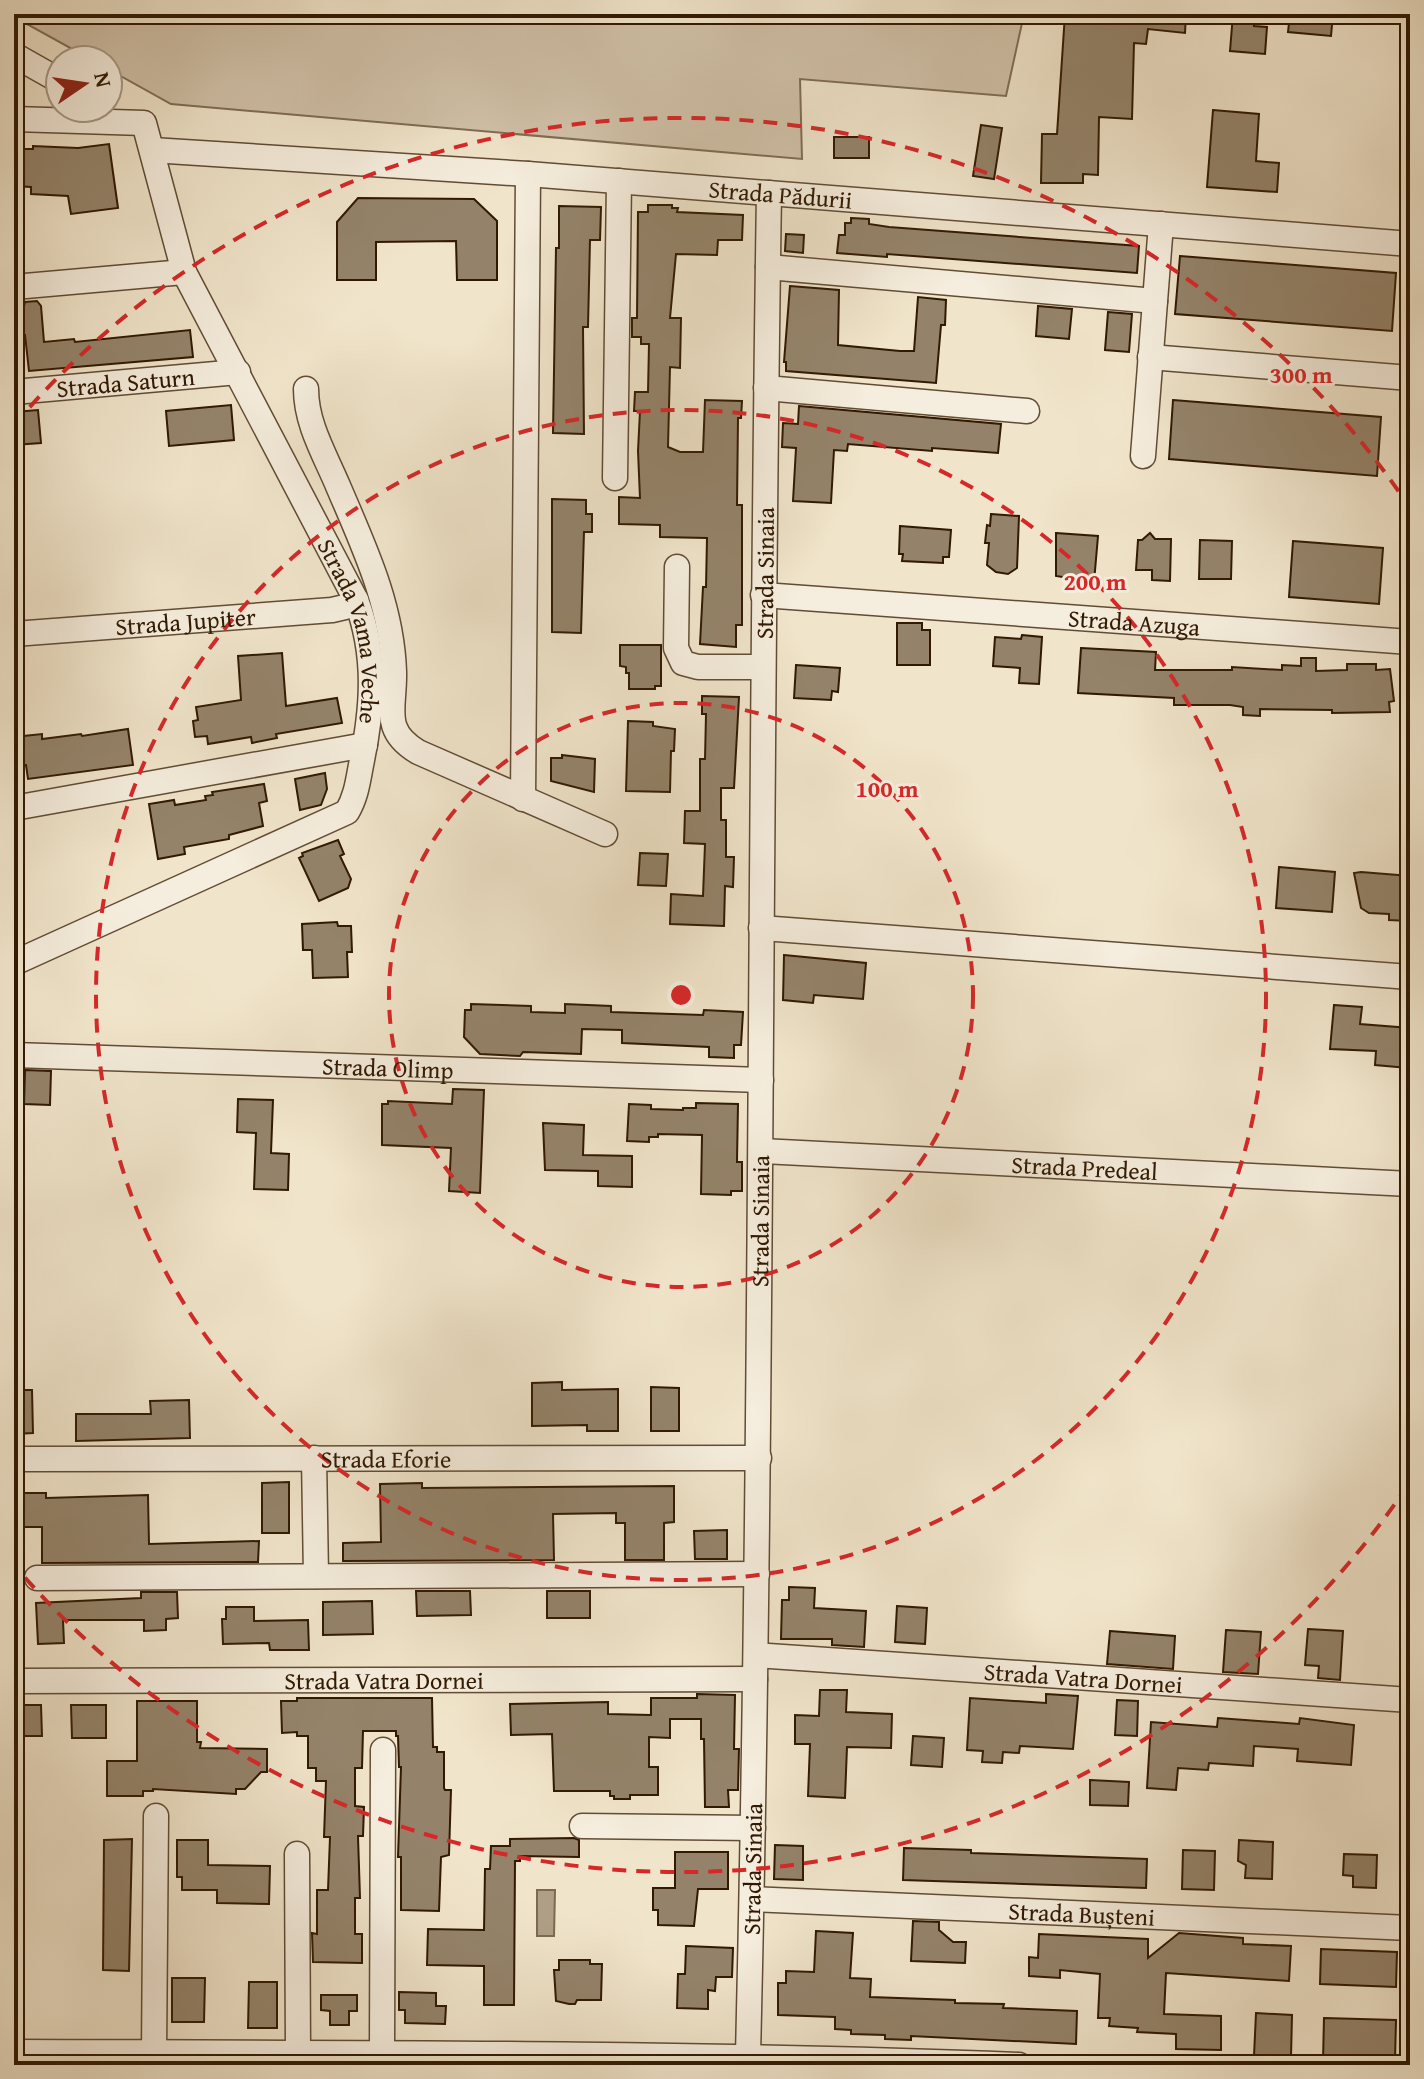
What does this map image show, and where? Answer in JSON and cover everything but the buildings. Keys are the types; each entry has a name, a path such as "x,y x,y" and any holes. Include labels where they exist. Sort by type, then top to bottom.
{"street":[{"path":"14,55 44,72"},
{"path":"124,118 135,123"},
{"path":"14,119 135,123"},
{"name":"Strada Vama Veche","path":"14,963 341,817 352,804 365,745 373,671 364,620 184,272 152,150 135,123"},
{"name":"Strada Pădurii","path":"152,150 528,174 1410,244"},
{"path":"523,799 528,174"},
{"path":"615,478 619,181"},
{"name":"Strada Sinaia","path":"748,2055 759,1458 762,667 769,193"},
{"path":"1143,456 1161,224"},
{"path":"768,267 1155,301"},
{"path":"14,287 184,272"},
{"path":"1150,357 1410,378"},
{"name":"Strada Saturn","path":"14,392 238,372"},
{"path":"766,388 1027,411"},
{"path":"306,389 309,419 386,607 394,673 393,721 399,739 418,752 605,834"},
{"path":"677,567 676,648 683,663 698,667 762,667"},
{"name":"Strada Azuga","path":"763,595 1410,642"},
{"name":"Strada Jupiter","path":"14,634 332,610 356,600"},
{"path":"14,808 365,745"},
{"path":"761,928 1410,977"},
{"name":"Strada Olimp","path":"14,1055 761,1080"},
{"name":"Strada Predeal","path":"761,1151 1410,1184"},
{"path":"314,1458 316,1576"},
{"name":"Strada Eforie","path":"14,1459 759,1458"},
{"path":"37,1578 757,1574"},
{"name":"Strada Vatra Dornei","path":"14,1681 756,1667 1410,1700"},
{"path":"366,2056 383,1750"},
{"path":"154,2052 156,1816"},
{"path":"582,1826 753,1828"},
{"path":"297,1854 298,2052"},
{"name":"Strada Bușteni","path":"752,1899 1410,1928"},
{"path":"14,2052 298,2052 366,2056 748,2055 832,2061 1019,2065"}],"shaded area":[{"path":"14,14 1024,14 1006,96 800,79 802,159 171,104 124,78 124,44 63,44 14,17"},
{"path":"537,1890 555,1890 554,1936 537,1936"}]}
